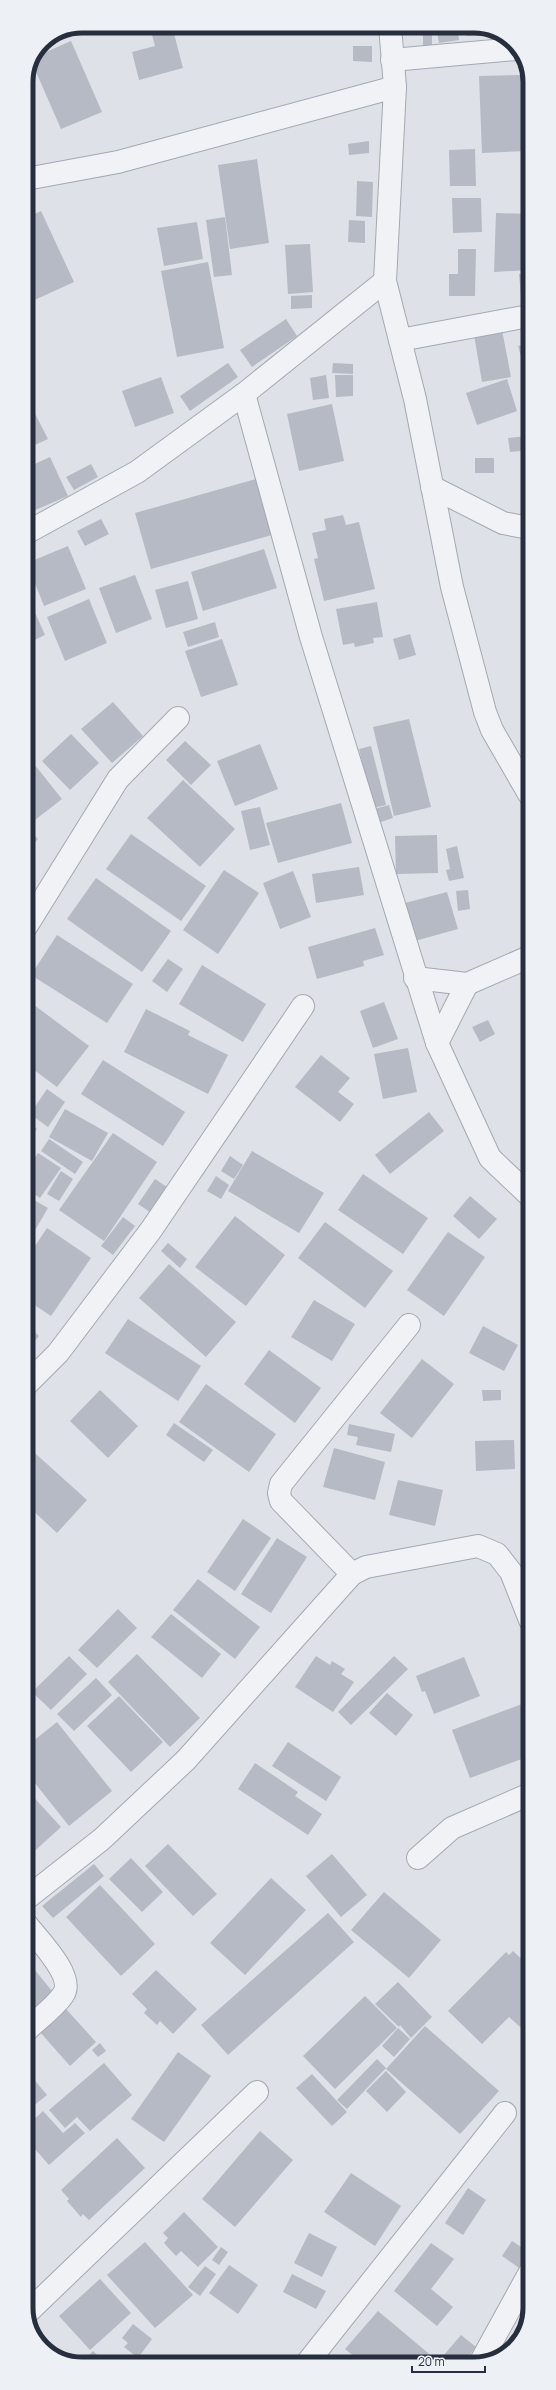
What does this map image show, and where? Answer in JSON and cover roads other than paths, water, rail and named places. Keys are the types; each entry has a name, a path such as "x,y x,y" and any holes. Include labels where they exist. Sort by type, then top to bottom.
{"street":[{"path":"390,33 395,87 385,281 415,399 452,587 485,712 492,730 523,782"},
{"path":"392,60 510,49"},
{"path":"33,178 118,162 395,87"},
{"path":"33,529 137,472 244,394 385,281"},
{"path":"400,340 523,317"},
{"path":"244,394 311,637 415,978 437,1043 490,1158 523,1189"},
{"path":"432,487 503,523 523,527"},
{"path":"33,916 118,779 178,718"},
{"path":"415,978 467,984 523,960"},
{"path":"437,1043 467,984"},
{"path":"33,1378 58,1353 151,1230 303,1006"},
{"path":"352,1574 281,1501 279,1493 281,1484 409,1325"},
{"path":"33,1893 102,1838 186,1760 352,1574 366,1567 478,1546 497,1554 511,1572 523,1602"},
{"path":"418,1858 452,1828 523,1797"},
{"path":"33,1933 61,1968 66,1980 64,1994 33,2024"},
{"path":"33,2306 257,2092"},
{"path":"312,2357 505,2113"},
{"path":"484,2356 523,2285"}]}
